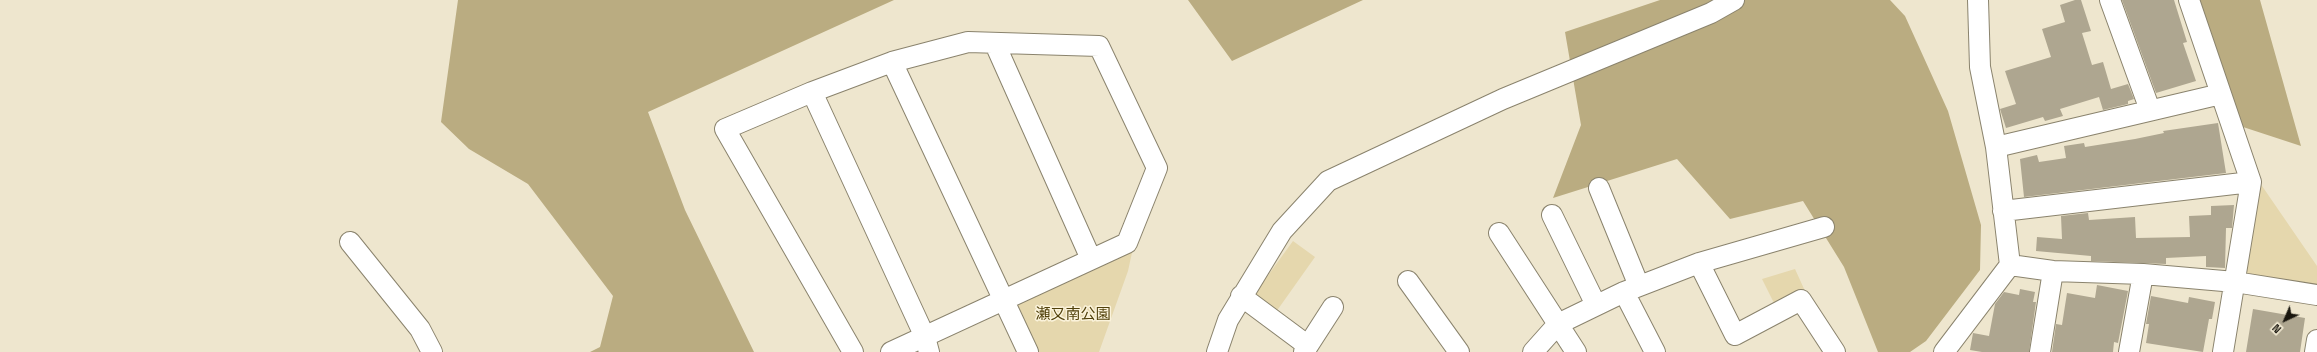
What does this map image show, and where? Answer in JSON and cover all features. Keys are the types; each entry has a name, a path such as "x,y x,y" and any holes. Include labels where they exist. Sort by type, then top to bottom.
{"street":[{"path":"1217,352 1228,320 1241,296 1282,231 1328,181 1503,99 1711,13 1734,0"},
{"path":"1945,352 2010,265 1996,147 1980,68 1978,0"},
{"path":"2110,0 2150,110"},
{"path":"2189,0 2251,182 2223,352"},
{"path":"853,352 725,129 812,92 892,62 968,42 1099,46 1158,168 1127,242 1005,298 927,345 891,352"},
{"path":"995,44 1091,259"},
{"path":"892,62 1005,298 1028,352"},
{"path":"812,92 927,345"},
{"path":"1996,147 2221,94"},
{"path":"2003,211 2251,182"},
{"path":"1599,188 1632,289 1655,352"},
{"path":"1552,215 1596,305"},
{"path":"1533,352 1558,324 1632,289 1699,263 1824,227"},
{"path":"1499,233 1576,352"},
{"path":"350,242 420,329 432,352"},
{"path":"1699,263 1735,335 1801,300 1835,352"},
{"path":"2010,265 2053,271 2143,274 2235,282 2317,295"},
{"path":"2040,352 2053,271"},
{"path":"2129,352 2143,274"},
{"path":"1408,281 1460,352"},
{"path":"1241,296 1306,348 1333,307"},
{"path":"2315,352 2317,340"}],"green space":[{"path":"2260,183 2317,266 2317,286 2248,274 2244,269"},
{"path":"1293,241 1315,257 1276,312 1253,296"},
{"name":"瀬又南公園","path":"1133,248 1128,271 1099,352 1033,352 1015,303"},
{"path":"1795,269 1805,291 1775,305 1762,279"}],"shaded area":[{"path":"458,0 894,0 648,112 685,210 754,352 590,352 600,347 613,296 528,184 469,149 441,122"},
{"path":"1188,0 1363,0 1232,61"},
{"path":"1660,0 1890,0 1905,16 1948,111 1981,225 1980,270 1926,341 1910,352 1878,352 1844,267 1803,201 1730,219 1677,159 1553,198 1581,125 1565,32"},
{"path":"2196,0 2260,0 2301,146 2240,126"}],"building":[{"path":"2075,0 2081,0 2091,31 2082,33 2092,65 2103,62 2111,89 2128,84 2134,99 2128,101 2128,104 2103,110 2099,97 2060,109 2063,116 2045,121 2043,117 2006,128 2000,109 2016,104 2005,71 2051,57 2042,29 2065,22 2060,5"},
{"path":"2122,0 2174,0 2187,42 2183,43 2196,81 2156,93"},
{"path":"2218,123 2226,173 2024,197 2020,159 2037,155 2039,162 2066,158 2064,146 2084,143 2085,147 2164,133 2163,131"},
{"path":"2234,205 2232,228 2226,228 2225,268 2206,267 2206,256 2166,258 2166,264 2091,261 2091,256 2036,251 2037,237 2062,239 2061,216 2088,213 2089,220 2135,217 2136,238 2190,237 2189,216 2211,215 2211,206"},
{"path":"2097,285 2128,291 2118,343 2114,342 2113,352 2052,352 2056,324 2062,325 2067,293 2095,298"},
{"path":"2020,289 2035,292 2033,302 2036,302 2029,352 1982,352 1970,350 1973,333 1989,336 1995,304 2004,292 2019,295"},
{"path":"2151,296 2188,303 2189,297 2215,302 2212,319 2209,319 2203,352 2146,343 2149,324 2146,324"},
{"path":"2253,309 2305,318 2300,352 2246,352"}]}
